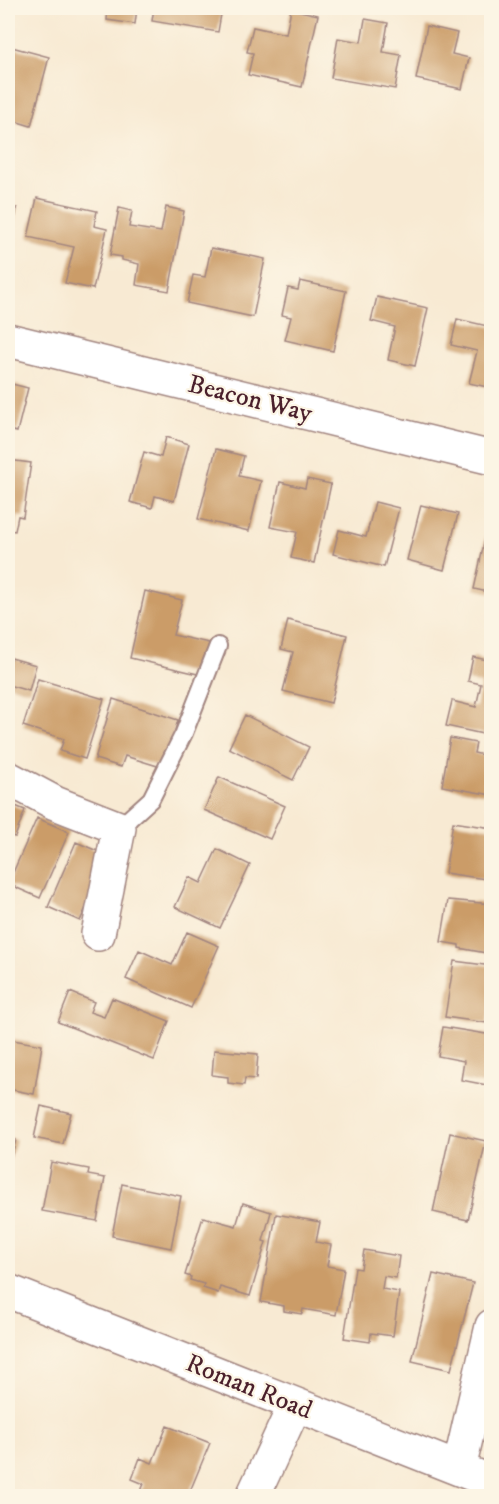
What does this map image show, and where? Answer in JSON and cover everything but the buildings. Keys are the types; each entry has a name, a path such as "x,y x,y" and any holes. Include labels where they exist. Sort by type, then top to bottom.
{"street":[{"name":"Beacon Way","path":"8,340 492,458"},
{"path":"8,778 55,803 119,828 98,934"},
{"name":"Roman Road","path":"8,1292 492,1482"},
{"path":"459,1469 492,1326"},
{"path":"253,1497 295,1405"}],"lane":[{"path":"119,828 151,799 184,733 218,646"}]}
